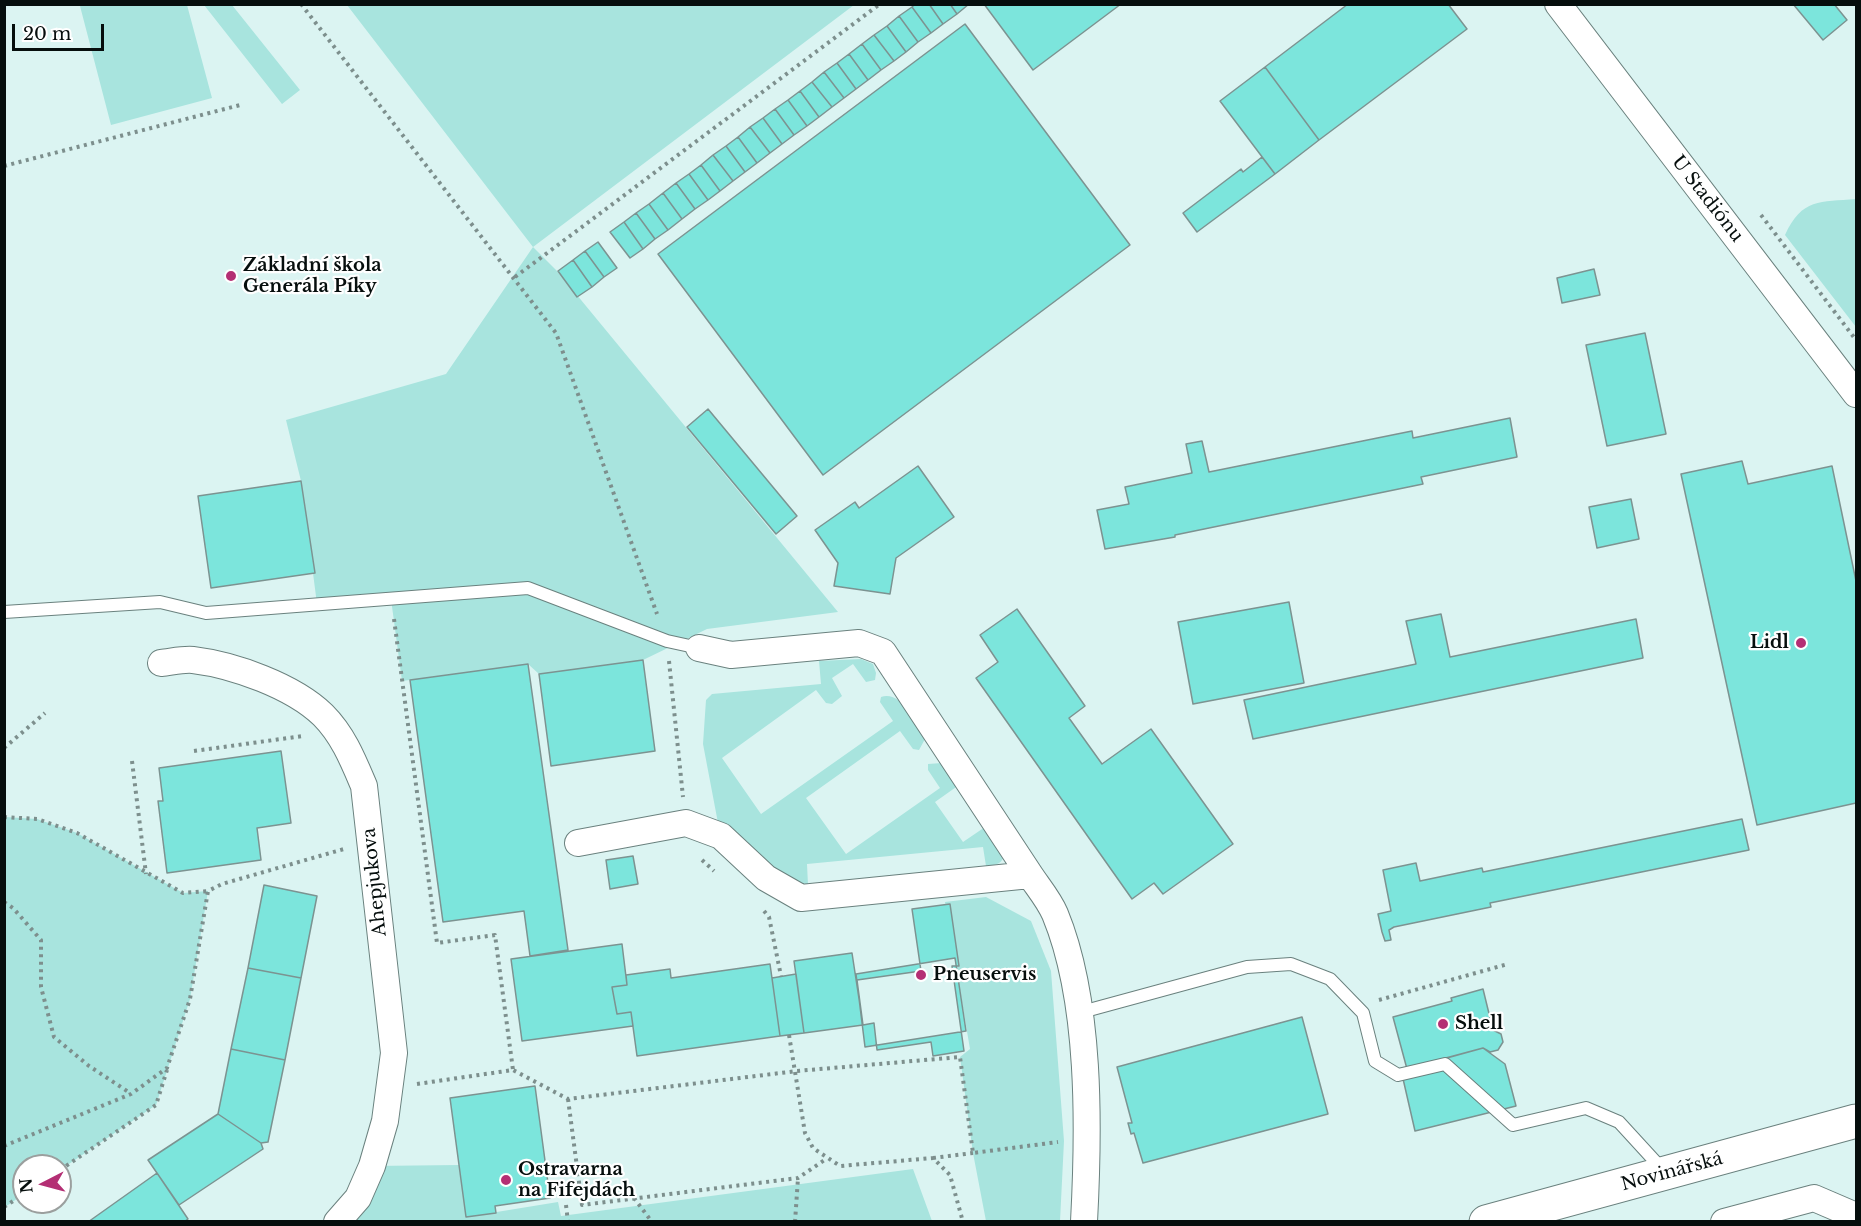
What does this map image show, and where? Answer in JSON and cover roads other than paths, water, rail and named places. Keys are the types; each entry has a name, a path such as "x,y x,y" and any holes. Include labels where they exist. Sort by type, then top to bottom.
{"street":[{"name":"U Stadiónu","path":"1568,8 1857,394"},
{"path":"699,648 731,655 859,643 883,652 1054,912 1065,947 1078,1013 1086,1129 1084,1221"},
{"name":"Ahepjukova","path":"161,663 192,660 247,674 290,691 322,714 337,732 347,745 364,786 394,1053 385,1121 372,1166 358,1198 337,1221"},
{"path":"578,843 686,824 721,836 766,878 801,898 1030,875"},
{"name":"Novinářská","path":"1486,1221 1857,1121"},
{"path":"1724,1221 1814,1198 1857,1216"}],"lane":[{"path":"4,612 160,602 206,613 528,588 667,641 699,648"},
{"path":"1078,1013 1247,967 1291,964 1330,980 1363,1012 1375,1061 1398,1075 1445,1064 1513,1125 1586,1108 1619,1122 1666,1173"}],"place":[{"name":"Základní škola Generála Píky","path":"231,276"},
{"name":"Lidl","path":"1801,643"},
{"name":"Pneuservis","path":"921,975"},
{"name":"Shell","path":"1443,1024"},
{"name":"Ostravarna na Fifejdách","path":"506,1180"}]}
